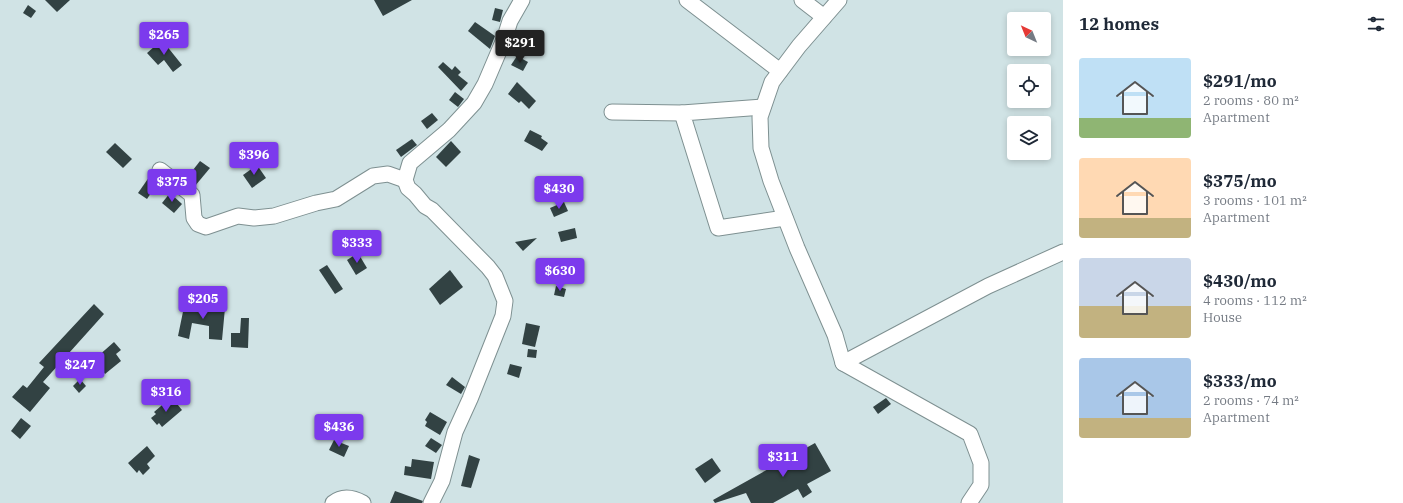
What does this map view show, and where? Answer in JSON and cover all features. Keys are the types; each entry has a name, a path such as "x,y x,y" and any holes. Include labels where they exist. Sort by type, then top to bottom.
{"street":[{"path":"404,180 410,163 449,130 474,103 488,78 510,21 522,0"},
{"path":"687,0 780,71"},
{"path":"802,0 824,17"},
{"path":"839,0 772,82 760,117 760,148 785,218 835,335 843,363 970,434 981,463 981,484 969,503"},
{"path":"612,112 682,113 763,107"},
{"path":"682,113 718,228 785,218"},
{"path":"160,170 192,195 194,218 198,224 206,227 238,216 254,218 274,216 316,203 336,199 373,176 388,174 404,180 408,188 415,194 424,206 432,210 488,267 494,276 505,301 503,316 470,399 455,432 442,481 431,503"},
{"path":"843,363 988,286 1063,252"},
{"path":"333,503 336,500 352,497 363,503"}],"building":[{"path":"45,0 70,0 57,12"},
{"path":"374,0 412,0 383,16"},
{"path":"28,5 36,11 31,18 23,13"},
{"path":"495,8 503,10 500,22 492,20"},
{"path":"475,22 495,36 490,49 468,31"},
{"path":"162,40 182,65 173,72 164,60 158,65 147,53"},
{"path":"517,56 528,62 523,71 511,65"},
{"path":"443,62 452,70 455,66 461,72 458,75 468,83 461,91 438,67"},
{"path":"517,82 536,101 529,109 521,101 519,103 508,94"},
{"path":"455,92 464,99 458,107 449,100"},
{"path":"432,113 438,120 427,129 421,121"},
{"path":"530,130 542,136 541,138 548,143 542,151 524,141"},
{"path":"412,139 417,145 401,157 396,150"},
{"path":"451,141 461,152 446,167 436,157"},
{"path":"115,143 132,159 123,168 106,152"},
{"path":"200,161 210,168 195,186 186,179"},
{"path":"257,165 266,178 252,188 243,175"},
{"path":"152,173 159,181 147,199 138,193"},
{"path":"170,193 182,204 174,213 162,203"},
{"path":"564,202 568,211 554,217 550,208"},
{"path":"575,228 577,238 561,242 558,232"},
{"path":"537,238 523,251 515,242"},
{"path":"358,253 367,268 356,275 347,260"},
{"path":"327,265 343,289 335,294 319,270"},
{"path":"450,270 463,287 440,305 429,289"},
{"path":"556,286 566,289 564,297 554,295"},
{"path":"185,302 200,306 225,308 222,340 209,339 209,326 192,323 189,339 178,336"},
{"path":"94,304 104,314 43,382 50,388 30,412 12,397 23,385 27,388 44,367 39,363"},
{"path":"241,318 249,318 248,348 231,347 231,333 240,333"},
{"path":"526,323 540,326 535,347 522,344"},
{"path":"114,342 121,350 116,354 121,361 105,374 97,363 100,360 97,357"},
{"path":"528,349 537,350 536,358 527,357"},
{"path":"510,364 522,367 519,378 507,374"},
{"path":"452,377 465,387 461,394 446,385"},
{"path":"80,379 86,386 79,393 73,386"},
{"path":"886,398 891,404 878,414 873,407"},
{"path":"173,399 182,410 162,427 159,423 157,425 151,418 156,414 154,412 168,400 170,402"},
{"path":"430,412 447,422 440,435 425,426 427,422 425,420"},
{"path":"21,418 31,426 20,439 11,431"},
{"path":"431,438 442,445 436,453 425,446"},
{"path":"334,440 349,446 344,457 329,450"},
{"path":"815,443 831,471 807,484 812,492 803,498 798,489 773,503 751,503 746,493 715,503 713,500"},
{"path":"147,446 155,456 147,464 150,468 143,475 139,470 137,473 128,463"},
{"path":"469,455 480,459 471,488 461,486"},
{"path":"712,458 721,471 705,483 695,469"},
{"path":"412,459 434,462 431,479 404,475 405,466 411,467"},
{"path":"395,491 423,501 422,503 390,503"}]}
